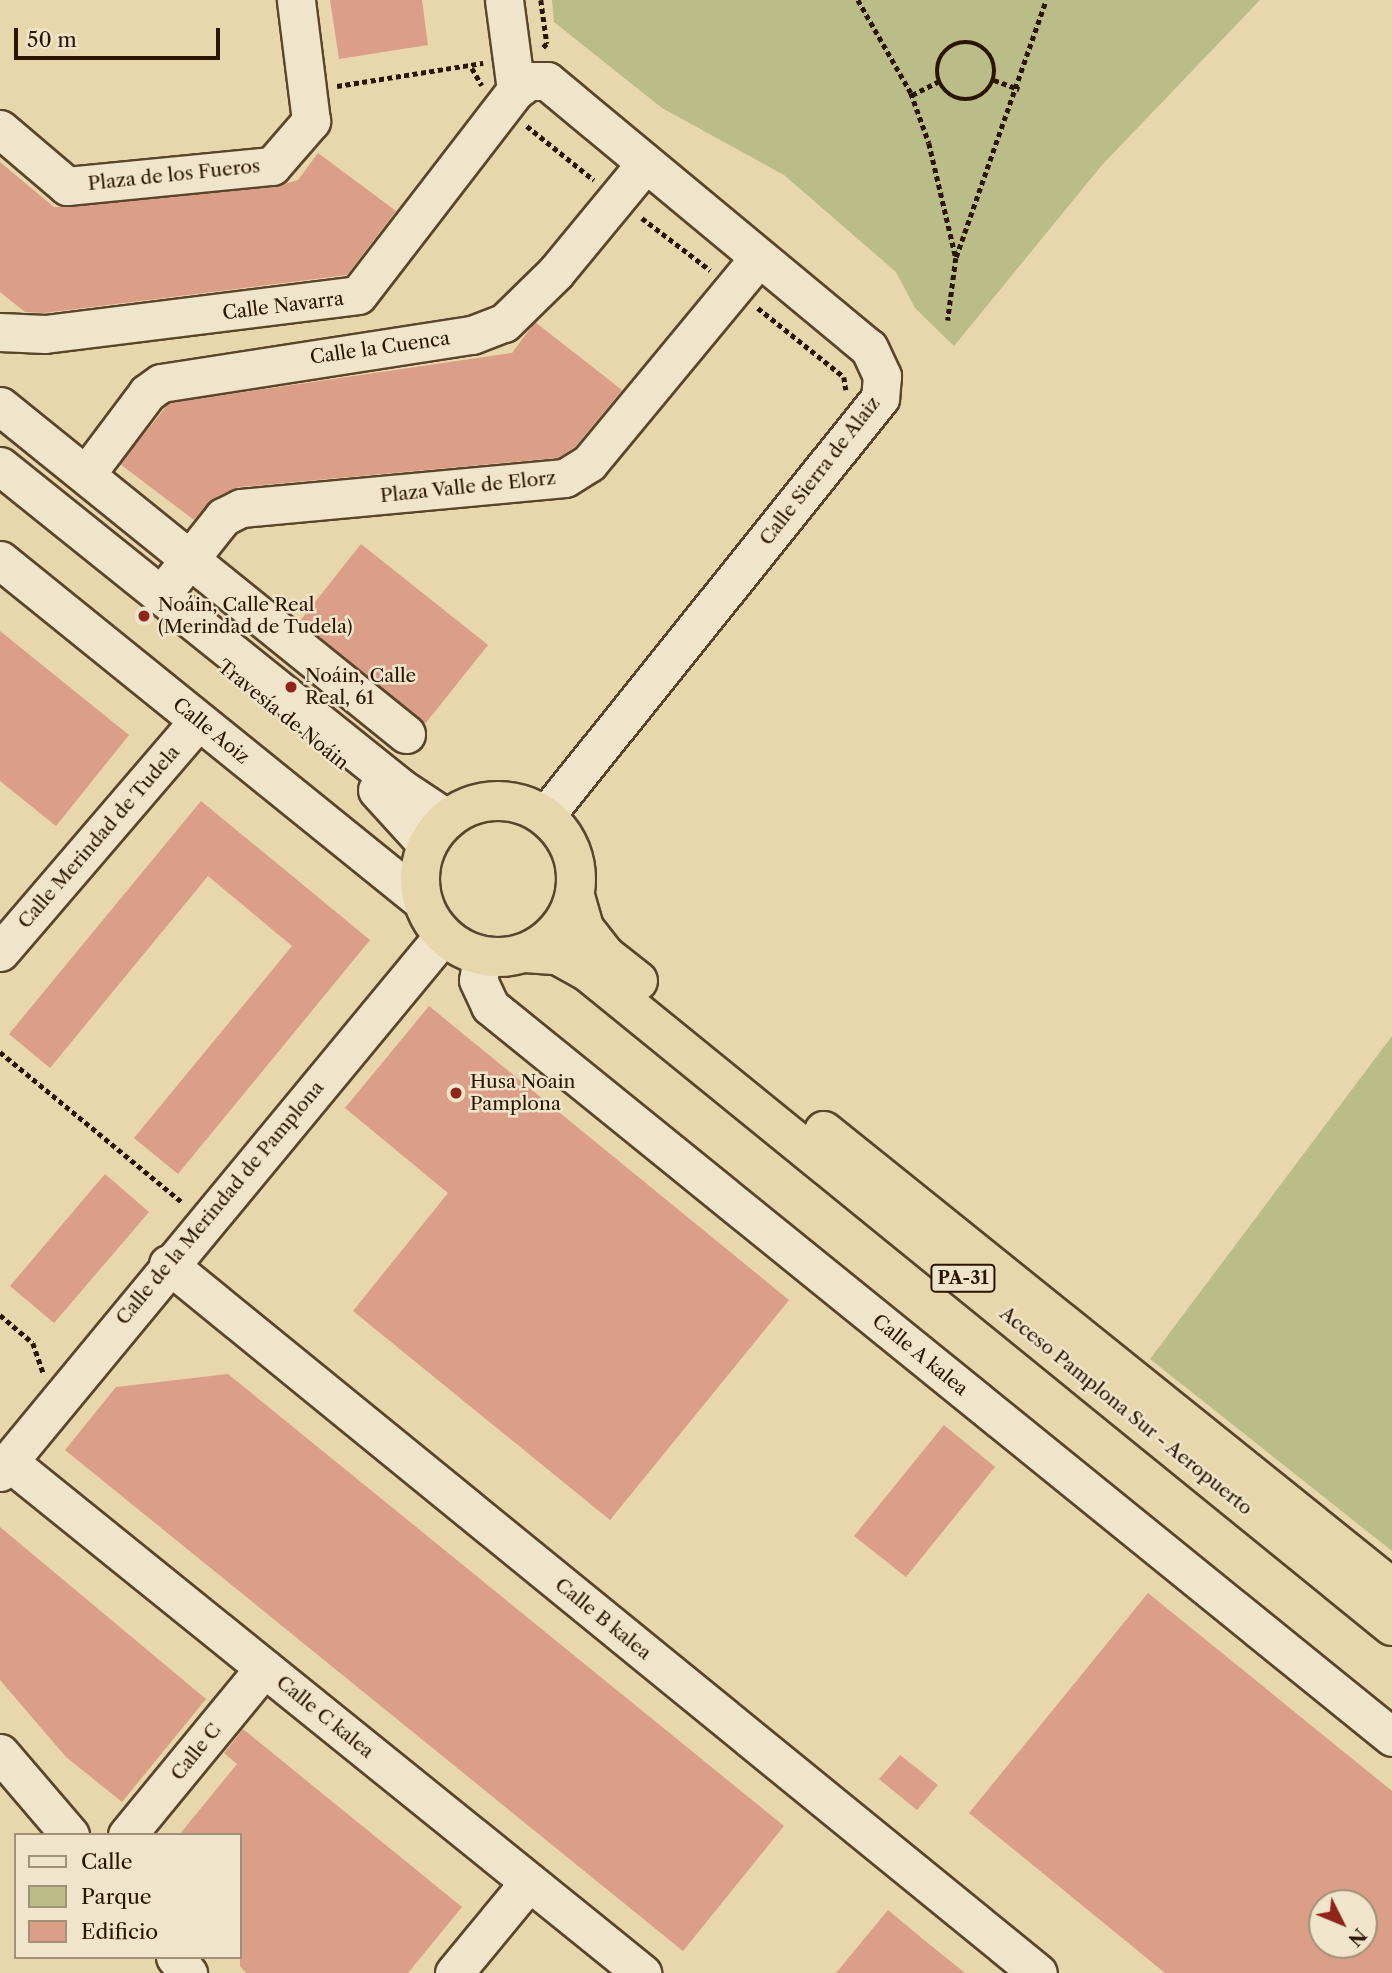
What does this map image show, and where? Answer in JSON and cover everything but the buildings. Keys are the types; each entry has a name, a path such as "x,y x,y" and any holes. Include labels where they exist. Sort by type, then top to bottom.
{"highway":[{"path":"496,801 545,816 572,852 575,896 565,920 547,940 525,953 482,956 443,936 422,901 419,882 438,832 471,806 496,801"},
{"name":"Acceso Pamplona Sur - Aeropuerto","path":"575,896 584,928 605,955 1392,1588"},
{"name":"Acceso Pamplona Sur - Aeropuerto","path":"525,953 557,955 589,973 1392,1626"}],"street":[{"name":"Plaza de los Fueros","path":"0,130 66,186 272,166 311,121 296,0"},
{"path":"504,0 510,51 531,85"},
{"name":"Calle Sierra de Alaiz","path":"531,85 645,163 869,348 882,376 880,398 545,816"},
{"name":"Calle Navarra","path":"0,332 45,334 358,295 531,85"},
{"name":"Calle la Cuenca","path":"87,474 147,393 161,383 472,335 505,323 556,272 645,163"},
{"name":"Plaza Valle de Elorz","path":"161,595 223,517 241,508 565,478 589,463 758,259"},
{"path":"0,407 192,558 406,734"},
{"name":"Travesía de Noáin","path":"0,466 401,788 438,832"},
{"name":"Travesía de Noáin","path":"0,486 390,800 438,832"},
{"name":"Calle Aoiz","path":"0,560 422,901"},
{"name":"Calle Merindad de Tudela","path":"0,952 198,722"},
{"name":"Calle de la Merindad de Pamplona","path":"4,1467 204,1220 443,936"},
{"name":"Calle A kalea","path":"482,956 478,980 490,1006 1392,1737"},
{"name":"Calle B kalea","path":"168,1264 1038,1973"},
{"name":"Calle C kalea","path":"4,1467 264,1668 642,1973"},
{"name":"Calle C","path":"129,1833 264,1668"},
{"path":"0,1754 68,1833"},
{"path":"454,1973 529,1882"},
{"path":"177,1959 188,1973"}],"path":[{"path":"328,88 472,68 510,51 543,49 547,44 541,0"},
{"path":"858,0 912,95 929,143 956,258"},
{"path":"948,320 956,258 1019,89 1046,0"},
{"path":"962,41 990,53 994,80 984,94 969,100 948,94 938,82 943,53 962,41"},
{"path":"994,80 1019,89"},
{"path":"912,95 938,82"},
{"path":"0,1052 204,1220"},
{"path":"0,1315 33,1343 37,1367 65,1391"}],"green space":[{"path":"552,0 1260,0 1102,165 954,346 915,308 896,272 784,175 662,108 554,22"},
{"path":"1392,1036 1392,1551 1150,1359"}],"place":[{"name":"Noáin, Calle Real (Merindad de Tudela)","path":"144,616"},
{"name":"Noáin, Calle Real, 61","path":"291,687"},
{"name":"Husa Noain Pamplona","path":"456,1093"}]}
